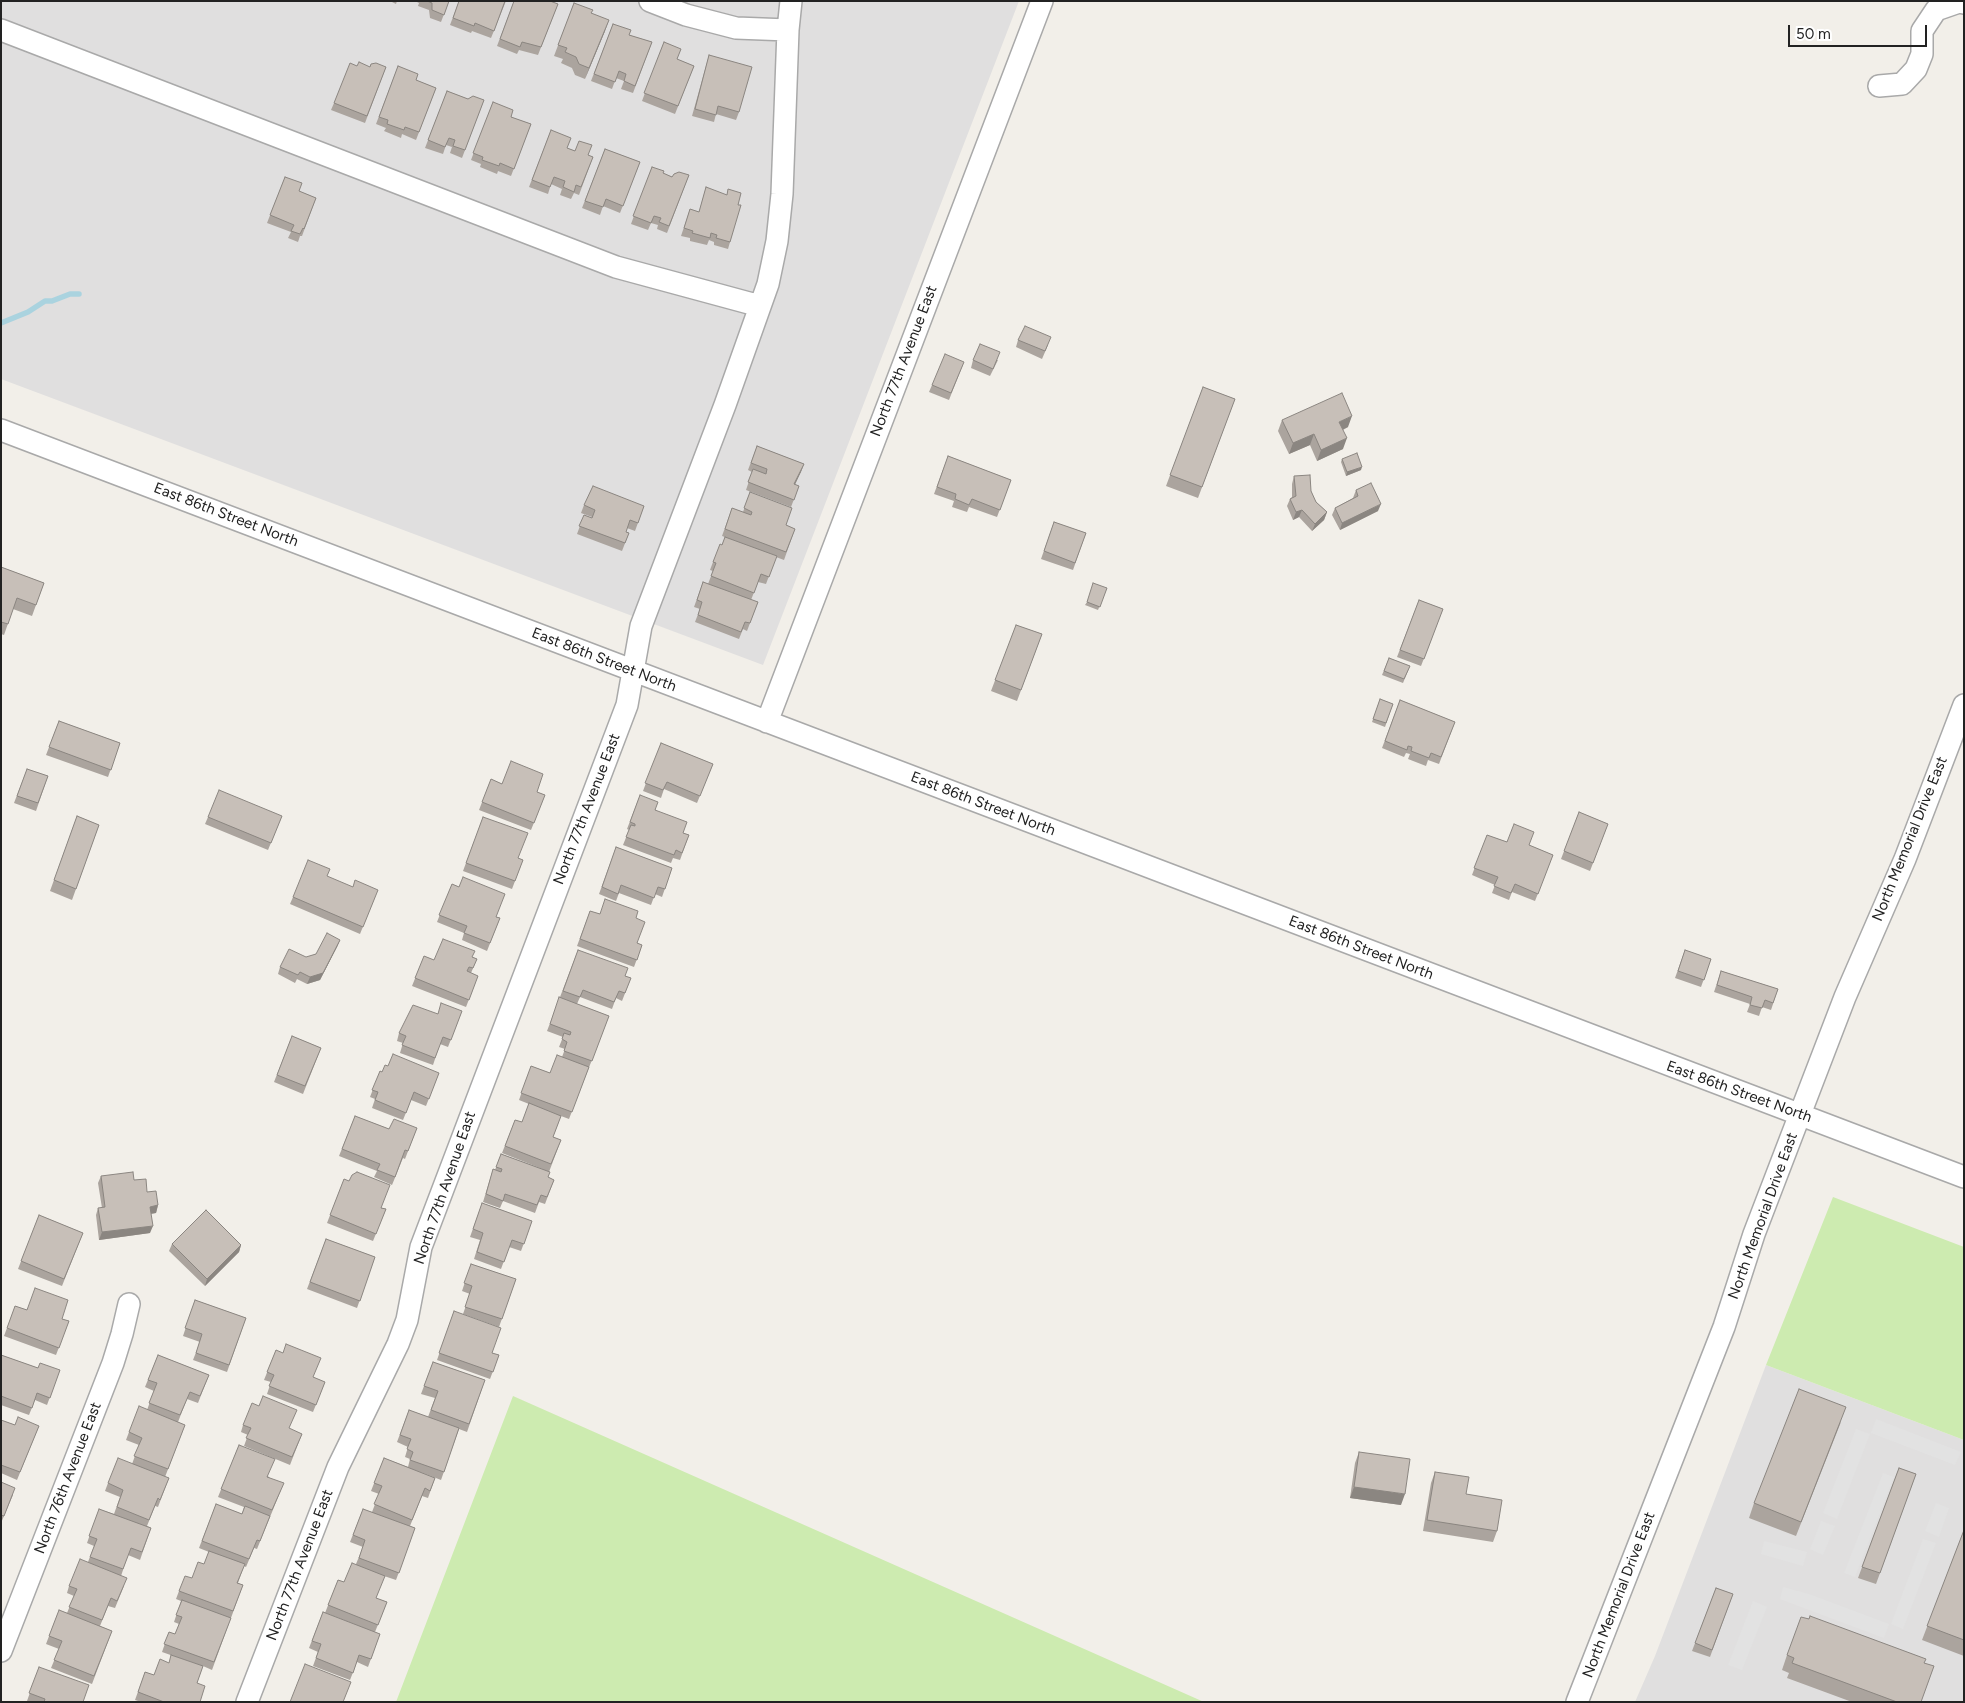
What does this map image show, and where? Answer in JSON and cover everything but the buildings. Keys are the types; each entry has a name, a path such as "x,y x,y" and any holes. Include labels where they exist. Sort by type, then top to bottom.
{"street":[{"path":"650,1 686,15 736,28 788,30"},
{"name":"North 77th Avenue East","path":"248,1702 338,1467 398,1344 407,1320 421,1247 627,705 641,626 725,405 768,284 777,240 782,194 788,30 791,1"},
{"name":"North 77th Avenue East","path":"767,722 1042,1"},
{"path":"1879,86 1902,84 1916,69 1922,54 1922,32 1936,10 1958,2 1964,4"},
{"path":"1,30 616,267 760,306"},
{"name":"East 86th Street North","path":"1,430 1964,1177"},
{"name":"North Memorial Drive East","path":"1577,1702 1724,1327 1754,1234 1845,997 1905,859 1964,705"},
{"name":"North 76th Avenue East","path":"1,1651 113,1363 129,1304"}],"shaded area":[{"path":"1,1 1019,1 763,665 1,379"},
{"path":"1766,1365 1964,1440 1964,1702 1635,1702 1655,1656"},
{"path":"1876,1419 1961,1452 1955,1465 1871,1433"},
{"path":"1856,1429 1870,1434 1837,1519 1823,1513"},
{"path":"1883,1473 1894,1477 1855,1577 1844,1573"},
{"path":"1936,1503 1949,1508 1939,1537 1925,1531"},
{"path":"1821,1521 1835,1526 1823,1555 1810,1549"},
{"path":"1923,1539 1936,1543 1903,1629 1891,1624"},
{"path":"1764,1541 1807,1552 1803,1566 1761,1554"},
{"path":"1783,1587 1809,1594 1889,1624 1884,1638 1780,1599"},
{"path":"1753,1601 1767,1607 1742,1670 1728,1665"}],"green space":[{"path":"1833,1197 1964,1247 1964,1440 1766,1365"},
{"path":"513,1396 1204,1702 396,1702"}],"waterway":[{"path":"1,323 28,312 45,301 52,301 70,294 79,294"}]}
